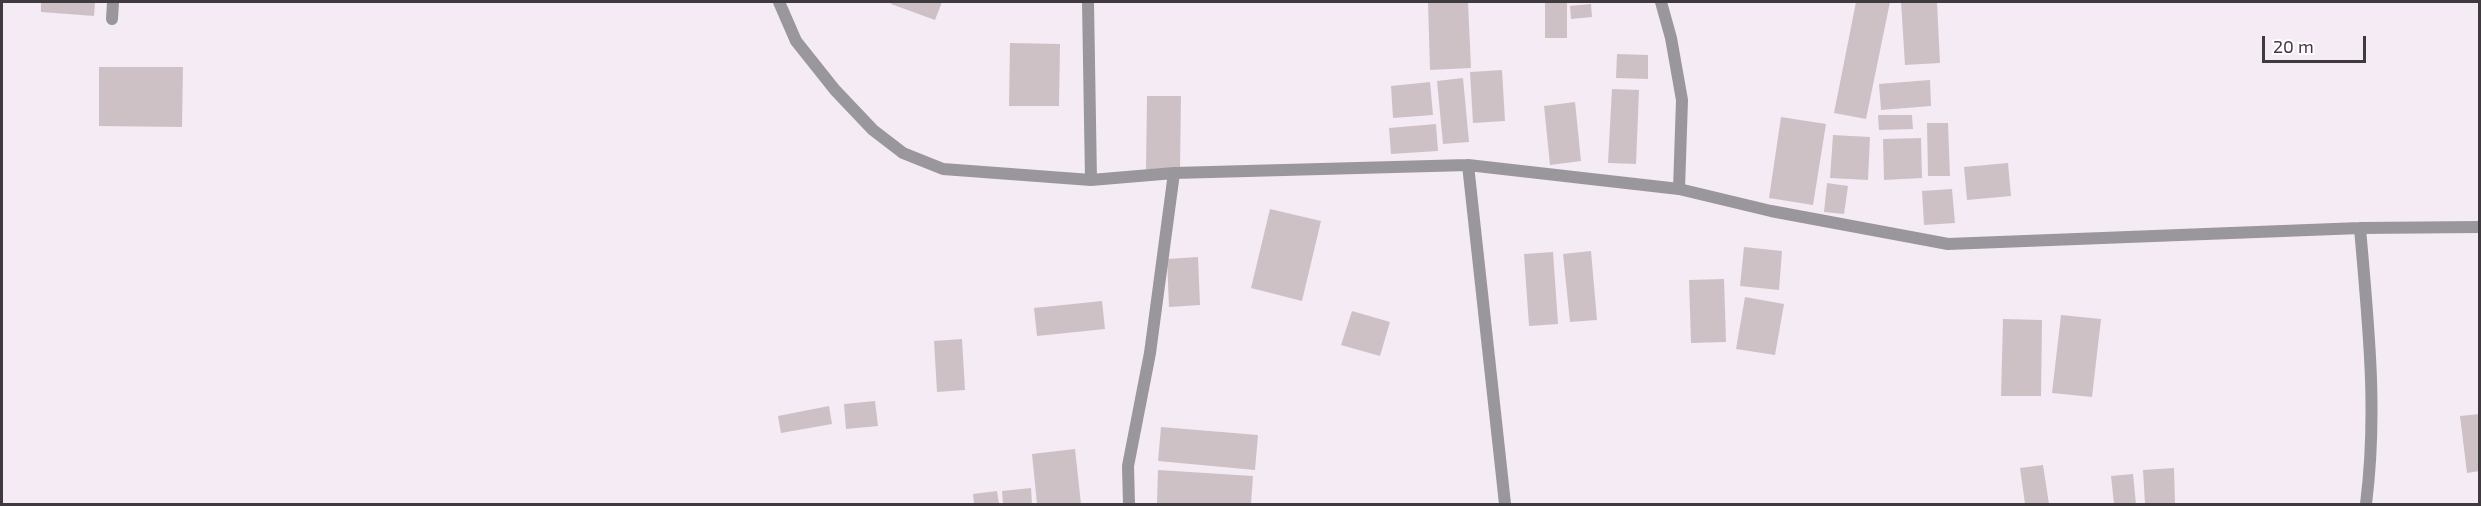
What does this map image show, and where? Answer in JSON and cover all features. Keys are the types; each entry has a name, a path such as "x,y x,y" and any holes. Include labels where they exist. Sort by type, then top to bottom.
{"street":[{"path":"112,19 113,2"},
{"path":"779,2 796,40 835,90 873,130 903,153 943,169 1091,180 1174,173 1468,165 1679,189 1771,211 1948,244 2360,228 2480,227"},
{"path":"1088,2 1091,180"},
{"path":"1661,2 1671,38 1682,100 1679,189"},
{"path":"1468,165 1505,504"},
{"path":"1129,504 1128,466 1150,353 1174,173"},
{"path":"2360,228 2373,376 2371,465 2366,504"}],"building":[{"path":"41,2 95,2 94,16 41,12"},
{"path":"892,2 942,2 935,20 891,4"},
{"path":"1428,2 1468,2 1471,68 1430,70"},
{"path":"1545,2 1567,2 1567,38 1545,38"},
{"path":"1856,2 1890,2 1866,119 1834,113"},
{"path":"1901,2 1937,2 1940,63 1905,65"},
{"path":"1591,4 1592,17 1571,19 1570,6"},
{"path":"1010,43 1060,44 1059,106 1009,106"},
{"path":"1617,54 1648,55 1648,79 1616,78"},
{"path":"99,67 183,67 182,127 99,126"},
{"path":"1502,70 1505,121 1473,123 1470,72"},
{"path":"1463,78 1469,142 1443,144 1437,81"},
{"path":"1930,80 1931,106 1881,110 1879,84"},
{"path":"1430,82 1433,115 1393,118 1391,86"},
{"path":"1612,89 1639,90 1636,164 1608,163"},
{"path":"1147,96 1181,96 1180,169 1146,169"},
{"path":"1575,102 1581,161 1550,165 1544,106"},
{"path":"1878,115 1912,115 1913,129 1879,130"},
{"path":"1781,117 1826,124 1813,205 1769,198"},
{"path":"1927,123 1948,123 1950,176 1928,176"},
{"path":"1436,124 1438,151 1391,154 1389,128"},
{"path":"1833,135 1870,137 1868,180 1830,178"},
{"path":"1921,138 1922,178 1884,180 1883,139"},
{"path":"2008,163 2011,196 1967,200 1964,167"},
{"path":"1827,183 1848,186 1844,214 1824,212"},
{"path":"1952,189 1955,223 1924,225 1922,191"},
{"path":"1270,209 1321,221 1302,301 1251,288"},
{"path":"1744,247 1782,251 1779,290 1740,286"},
{"path":"1591,251 1597,320 1570,322 1563,254"},
{"path":"1553,252 1558,324 1529,326 1524,254"},
{"path":"1198,257 1200,305 1169,307 1167,259"},
{"path":"1724,279 1726,342 1691,343 1689,280"},
{"path":"1745,297 1784,304 1775,355 1736,349"},
{"path":"1102,301 1105,329 1037,336 1034,308"},
{"path":"1352,311 1390,322 1380,356 1341,345"},
{"path":"2061,315 2101,319 2092,397 2052,393"},
{"path":"2003,319 2042,320 2041,396 2001,396"},
{"path":"962,339 965,390 937,392 934,341"},
{"path":"875,401 878,426 846,429 844,404"},
{"path":"829,406 832,424 781,433 778,416"},
{"path":"2480,414 2480,471 2467,473 2460,416"},
{"path":"1161,427 1258,435 1255,470 1158,461"},
{"path":"1075,449 1081,504 1037,504 1032,454"},
{"path":"2043,465 2049,504 2025,504 2020,468"},
{"path":"2174,468 2175,504 2145,504 2143,470"},
{"path":"1158,470 1253,476 1251,504 1157,503"},
{"path":"2133,474 2136,504 2114,504 2111,476"},
{"path":"1031,488 1032,504 1003,504 1002,491"},
{"path":"997,491 999,504 974,504 973,494"}]}
